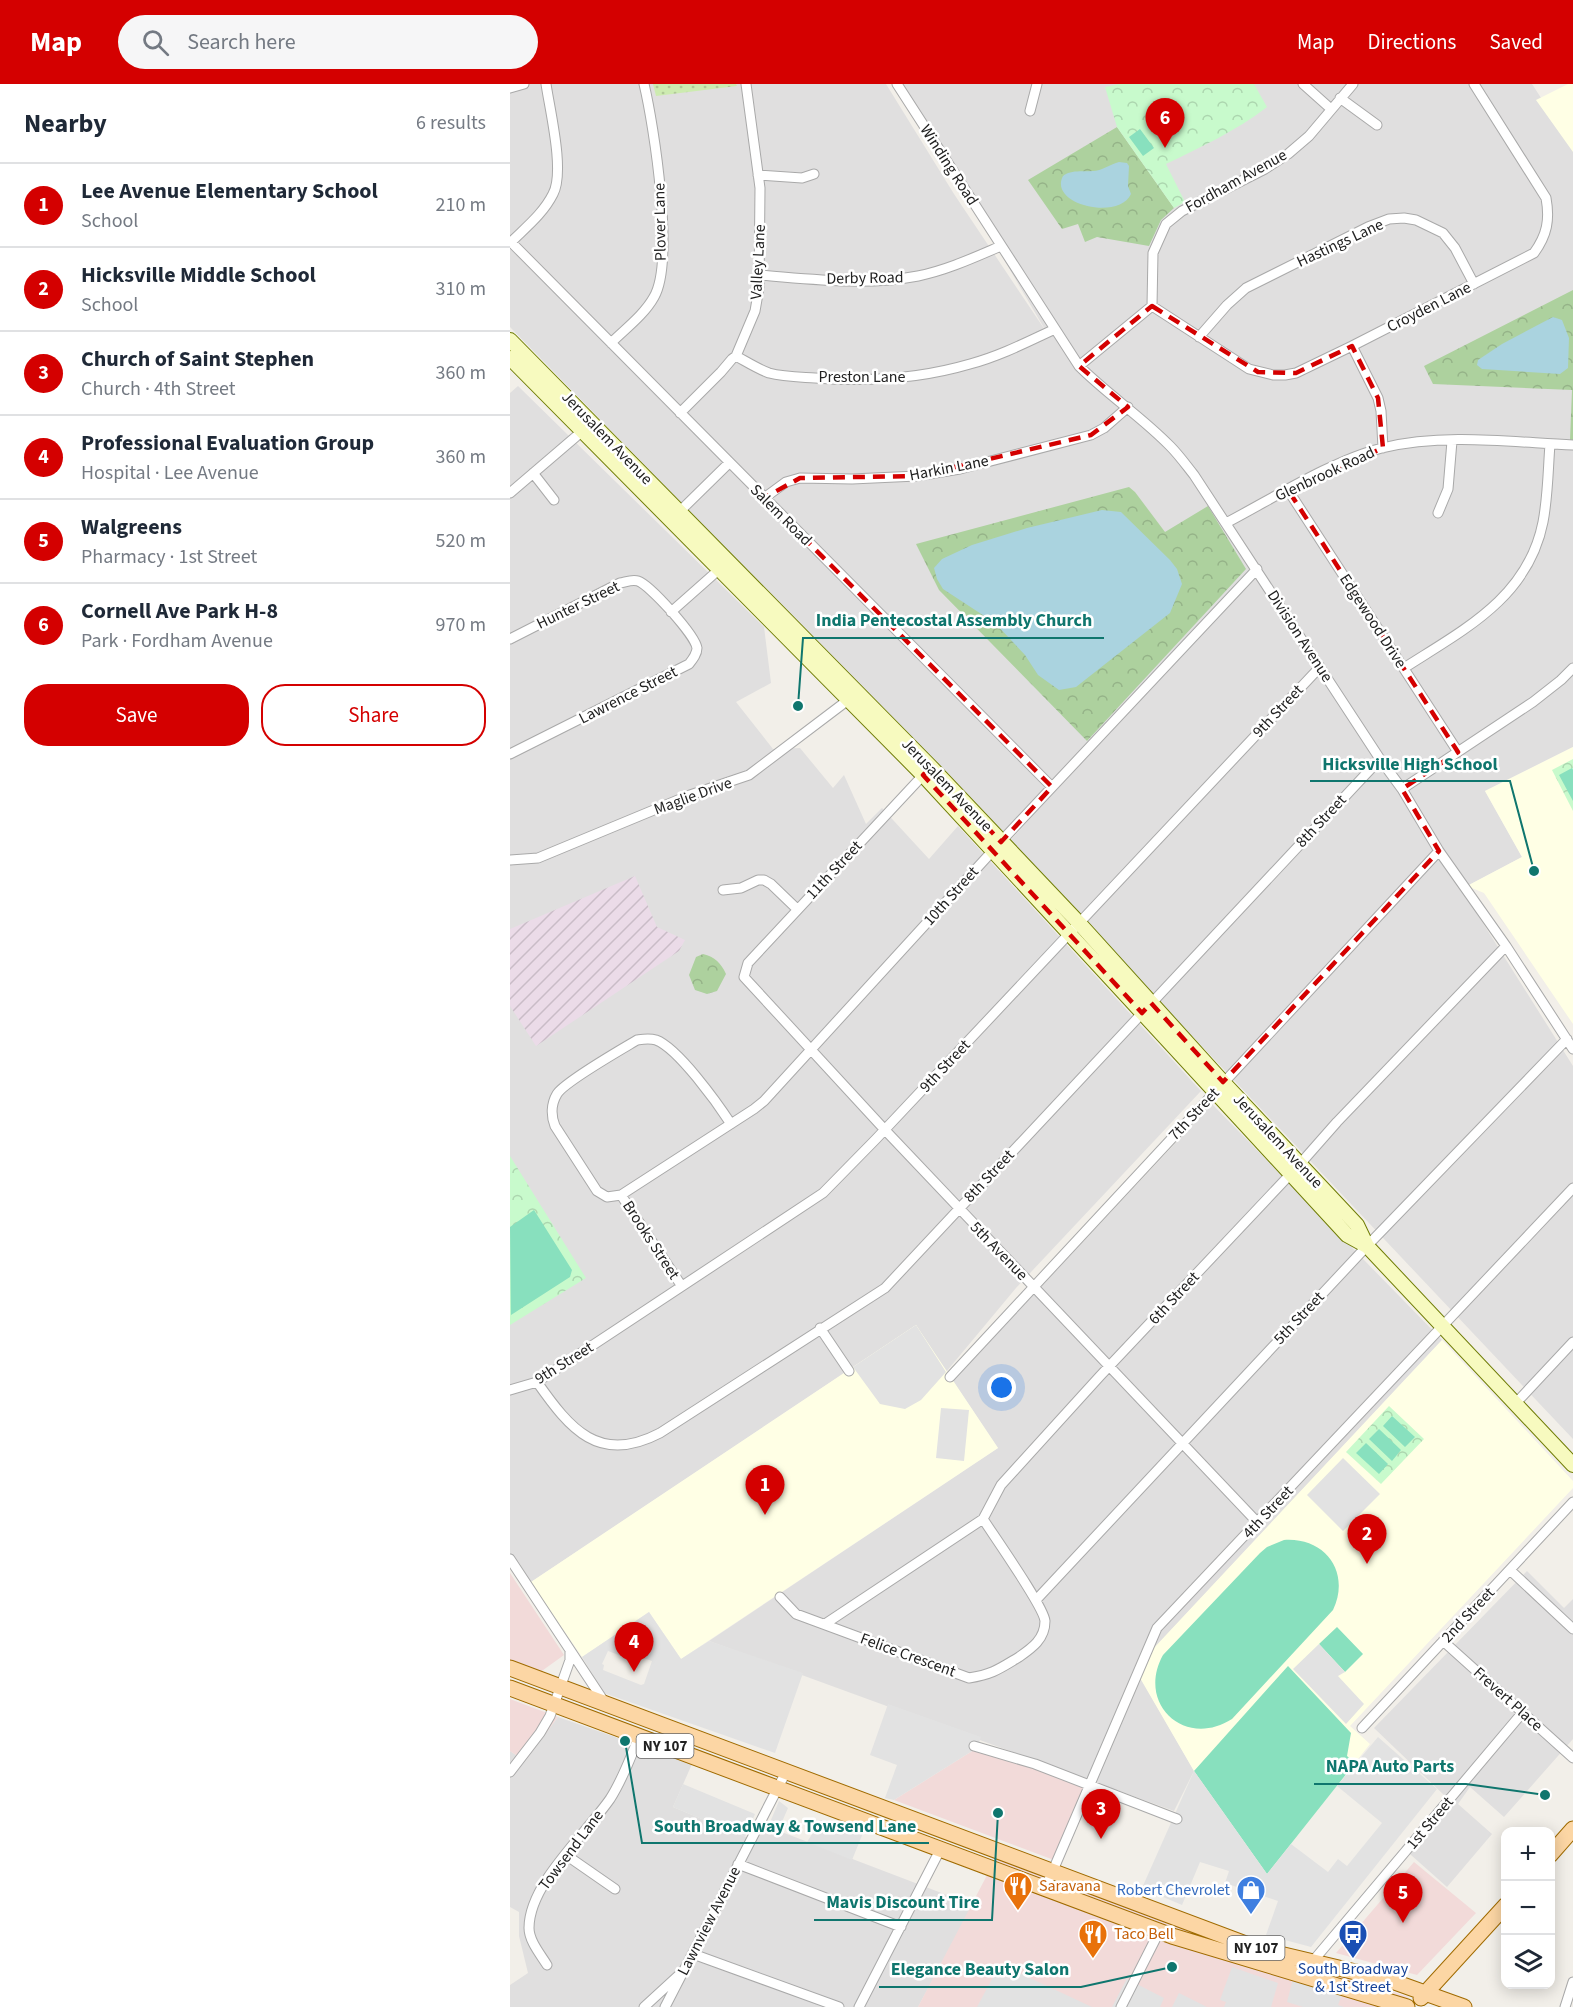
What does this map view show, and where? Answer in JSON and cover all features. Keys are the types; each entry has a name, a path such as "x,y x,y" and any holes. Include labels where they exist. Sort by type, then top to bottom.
{"main road":[{"name":"Jerusalem Avenue","path":"510,340 588,427 927,771 997,846 1079,923 1146,1008"},
{"name":"Jerusalem Avenue","path":"510,358 588,427"},
{"name":"Jerusalem Avenue","path":"997,846 1068,934 1146,1008 1295,1169 1358,1225 1367,1246 1573,1465"},
{"name":"NY 107","path":"510,1668 702,1738 786,1772 1259,1949 1389,1980 1416,2002"},
{"name":"NY 107","path":"510,1688 1159,1932 1416,2002 1464,2007"},
{"path":"1555,1850 1573,1829"},
{"path":"1416,2002 1501,1910"}],"street":[{"path":"510,88 524,84"},
{"path":"510,243 548,203 558,183 558,164 546,84"},
{"name":"Plover Lane","path":"610,343 655,296 661,272 662,206 644,84"},
{"name":"Valley Lane","path":"680,413 736,357 755,311 761,221 758,175 746,84"},
{"name":"Winding Road","path":"897,84 1000,246"},
{"path":"1030,111 1037,84"},
{"path":"1303,84 1331,109"},
{"name":"Fordham Avenue","path":"1152,306 1153,253 1166,224 1182,210 1265,169 1288,154 1309,136 1353,84"},
{"name":"Croyden Lane","path":"1152,306 1249,369 1273,375 1296,373 1534,253 1546,235 1549,219 1546,198 1474,84"},
{"path":"1340,98 1377,125"},
{"path":"758,175 802,178 814,174"},
{"name":"Hastings Lane","path":"1200,337 1227,305 1246,288 1368,227 1389,219 1416,220 1443,233 1455,248 1474,284"},
{"name":"Salem Road","path":"510,243 1052,787"},
{"name":"Derby Road","path":"759,275 885,281 946,269 1000,246"},
{"name":"Division Avenue","path":"1000,246 1079,366 1171,447 1194,475 1402,789 1439,851 1506,946 1573,1049"},
{"path":"1079,366 1152,306"},
{"name":"Preston Lane","path":"736,357 760,369 782,375 846,380 893,379 969,365 1005,352 1055,329"},
{"path":"1352,346 1378,398 1382,411 1383,448"},
{"name":"Harkin Lane","path":"765,498 786,482 801,477 895,478 960,469 1091,435 1104,428 1128,407"},
{"path":"510,493 588,427"},
{"name":"Glenbrook Road","path":"1226,523 1344,462 1383,448 1426,441 1474,439 1573,445"},
{"path":"1438,513 1448,489 1452,441"},
{"path":"1404,668 1483,617 1504,598 1524,571 1543,524 1550,444"},
{"path":"675,516 729,463"},
{"path":"533,474 555,501"},
{"name":"Edgewood Drive","path":"1288,490 1458,752"},
{"path":"671,612 724,565"},
{"name":"10th Street","path":"621,1195 764,1101 997,846 1257,569"},
{"name":"Hunter Street","path":"510,639 631,580 646,586 671,612"},
{"name":"Lawrence Street","path":"510,754 689,664 695,656 697,647 688,629 671,612"},
{"name":"9th Street","path":"510,1390 537,1382 823,1193 1320,667"},
{"path":"1402,789 1533,702 1561,681 1573,668"},
{"name":"Maglie Drive","path":"510,860 538,858 690,795 749,776 853,697"},
{"name":"8th Street","path":"537,1382 569,1425 586,1437 610,1445 635,1444 660,1433 885,1288 1380,759"},
{"name":"11th Street","path":"744,977 748,963 927,771"},
{"name":"7th Street","path":"950,1377 1439,851"},
{"path":"723,890 741,888 758,880 764,880 797,909"},
{"name":"6th Street","path":"825,1624 983,1519 1001,1485 1109,1366 1337,1122 1506,946"},
{"name":"5th Avenue","path":"744,977 958,1208 1258,1522"},
{"path":"621,1195 607,1197 597,1191 555,1126 552,1119 552,1105 561,1089 637,1040 647,1038 657,1040 668,1047 713,1096 731,1124"},
{"name":"5th Street","path":"1036,1600 1367,1246 1566,1039"},
{"name":"4th Street","path":"1045,1889 1157,1628 1573,1188"},
{"name":"Brooks Street","path":"621,1195 681,1286"},
{"path":"820,1329 849,1371"},
{"path":"1515,1404 1573,1342"},
{"name":"2nd Street","path":"1362,1728 1573,1502"},
{"name":"Felice Crescent","path":"780,1597 796,1614 969,1678 991,1674 1032,1648 1042,1637 1045,1620 1036,1600 983,1519"},
{"path":"510,1559 607,1705"},
{"path":"1510,1570 1573,1629"},
{"name":"Frevert Place","path":"1443,1641 1573,1758"},
{"path":"510,1772 550,1716 570,1660 570,1650"},
{"name":"1st Street","path":"1313,1961 1523,1712"},
{"name":"Towsend Lane","path":"547,1965 529,1931 532,1904 540,1888 609,1800 623,1776 639,1737"},
{"path":"974,1746 1035,1764 1177,1819"},
{"name":"Lawnview Avenue","path":"665,2007 786,1772"},
{"path":"859,2007 940,1850"},
{"path":"566,1855 615,1889"},
{"path":"738,1864 901,1927"},
{"path":"1120,2007 1159,1932"},
{"path":"693,1953 839,2007"},
{"path":"644,2007 684,1970"},
{"path":"1564,2007 1573,1982"}],"highlighted area":[{"path":"1152,306 1258,372 1296,373 1352,346 1378,398 1383,448 1288,490 1458,752 1402,789 1439,851 1223,1082 1151,1003 1142,1013 923,775 931,767 1001,842 1052,787 764,498 800,478 917,476 1091,435 1128,407 1079,366"}],"shaded area":[{"path":"510,84 886,84 954,194 1047,333 901,84 1532,84 1573,147 1573,747 1485,791 1522,857 1467,886 1411,809 1573,1066 1573,1439 1009,842 1228,596 1004,833 510,327"},
{"path":"1568,84 1573,84 1573,152 1536,100"},
{"path":"518,386 764,627 771,683 736,702 773,749 800,748 833,788 844,775 866,824 882,808 929,859 958,826 1201,1091 1016,1288 946,1372 916,1325 531,1582 518,1561 510,1566 510,393"},
{"path":"1573,747 1573,1024 1484,893 1467,886 1522,857 1485,791"},
{"path":"635,876 657,927 685,940 679,951 536,1046 510,1006 510,929"},
{"path":"1212,1104 1442,1340 1161,1641 1140,1677 1194,1771 1174,1811 709,1641 998,1448 953,1381"},
{"path":"916,1325 998,1448 681,1659 649,1612 582,1657 531,1582"},
{"path":"916,1325 946,1372 921,1400 905,1409 880,1404 853,1367"},
{"path":"1442,1340 1573,1481 1573,1488 1350,1726 1370,1744 1267,1874 1194,1771 1140,1678 1152,1650"},
{"path":"941,1408 969,1410 964,1461 936,1458"},
{"path":"1343,1458 1380,1494 1343,1531 1307,1495"},
{"path":"1527,1571 1564,1608 1573,1599 1573,1739 1504,1817 1470,1787 1458,1804 1492,1834 1447,1887 1402,1847 1445,1796 1374,1728"},
{"path":"510,1573 564,1655 539,1673 510,1661"},
{"path":"649,1612 681,1659 709,1641 803,1673 775,1753 604,1693 582,1657","holes":["608,1651 632,1660 634,1655 652,1661 644,1684 641,1685 603,1670 604,1665 602,1664"]},
{"path":"1319,1644 1345,1672 1338,1676 1364,1704 1346,1724 1293,1669"},
{"path":"510,1699 558,1717 525,1761 510,1751"},
{"path":"888,1704 981,1737 977,1748 894,1800 885,1798 897,1765 870,1755"},
{"path":"558,1717 692,1764 673,1807 753,1840 761,1824 973,1905 918,2007 510,2007 510,1985 528,1973 519,1936 519,1912 510,1907 510,1751 525,1761"},
{"path":"1378,1737 1437,1789 1311,1947 1266,1935 1278,1901 1225,1883 1229,1871 1200,1862 1182,1905 1142,1888 1194,1771 1267,1874 1291,1844 1328,1872 1338,1859 1347,1866 1382,1823 1337,1786"},
{"path":"977,1748 1085,1788 1054,1860 894,1800"},
{"path":"683,1784 755,1814 745,1837 673,1807"},
{"path":"779,1801 788,1808 778,1831 768,1827"},
{"path":"821,1820 863,1833 852,1860 807,1842"},
{"path":"996,1858 1409,1997 1400,2007 918,2007"},
{"path":"1414,1862 1476,1913 1417,1975 1336,1953"},
{"path":"1148,1938 1127,1979 1164,1998 1160,2007 1112,2007"},
{"path":"1000,1964 1092,2007 977,2007"},
{"path":"1232,1967 1278,1983 1271,2007 1224,2007 1226,2002 1220,2000"},
{"path":"1293,1979 1343,1992 1338,2005 1344,2007 1303,2007 1287,2002"},
{"path":"1179,1993 1207,2007 1172,2007"}],"green space":[{"path":"653,84 736,84 737,86 656,96"},
{"path":"1119,84 1254,84 1267,107 1231,131 1166,164 1185,202 1174,208 1117,127 1105,87"},
{"path":"1117,127 1174,208 1161,220 1149,246 1097,237 1085,242 1078,224 1062,229 1028,180"},
{"path":"1140,129 1154,148 1143,156 1129,137"},
{"path":"1573,290 1573,441 1570,440 1572,390 1433,384 1424,366"},
{"path":"1129,487 1165,532 1208,506 1246,569 1087,741 939,590 916,544"},
{"path":"1573,759 1573,811 1552,770"},
{"path":"1572,768 1573,770 1573,801 1559,775"},
{"path":"703,954 717,961 726,974 717,991 707,994 695,990 689,975 696,957"},
{"path":"510,1156 586,1278 510,1325"},
{"path":"534,1210 572,1270 570,1277 511,1315 510,1227"},
{"path":"1389,1406 1424,1439 1381,1484 1346,1452"},
{"path":"1392,1416 1415,1437 1405,1447 1383,1426"},
{"path":"1379,1429 1401,1450 1392,1461 1369,1439"},
{"path":"1366,1443 1388,1464 1379,1474 1356,1453"},
{"path":"1284,1540 1311,1544 1331,1560 1339,1583 1338,1596 1333,1610 1232,1719 1214,1727 1198,1729 1182,1725 1170,1717 1161,1705 1156,1690 1156,1673 1163,1655 1260,1553 1267,1547"},
{"path":"1337,1627 1363,1654 1345,1672 1319,1644"},
{"path":"1288,1666 1351,1733 1347,1756 1355,1763 1267,1874 1194,1771"}],"water":[{"path":"1119,162 1127,163 1129,166 1128,186 1131,194 1125,202 1103,208 1091,207 1069,198 1063,191 1061,182 1066,174 1096,171"},
{"path":"1553,317 1562,320 1569,338 1568,368 1560,374 1482,369 1477,365 1478,360 1502,344"},
{"path":"1102,510 1121,512 1170,560 1177,569 1182,584 1170,613 1076,687 1059,690 1038,675 1025,655 995,623 943,589 934,568 942,559 972,545 1027,528"}],"place":[{"name":"Cornell Ave Park H-8","path":"1165,148"},
{"name":"India Pentecostal Assembly Church","path":"798,706"},
{"name":"Hicksville High School","path":"1534,871"},
{"name":"Lee Avenue Elementary School","path":"765,1515"},
{"name":"Hicksville Middle School","path":"1367,1564"},
{"name":"Professional Evaluation Group","path":"634,1672"},
{"name":"South Broadway & Towsend Lane","path":"625,1741"},
{"name":"NAPA Auto Parts","path":"1545,1795"},
{"name":"Mavis Discount Tire","path":"998,1813"},
{"name":"Church of Saint Stephen","path":"1101,1839"},
{"name":"Saravana","path":"1018,1912"},
{"name":"Robert Chevrolet","path":"1251,1916"},
{"name":"Walgreens","path":"1403,1923"},
{"name":"Taco Bell","path":"1093,1960"},
{"name":"South Broadway & 1st Street","path":"1353,1960"},
{"name":"Elegance Beauty Salon","path":"1172,1967"}]}
